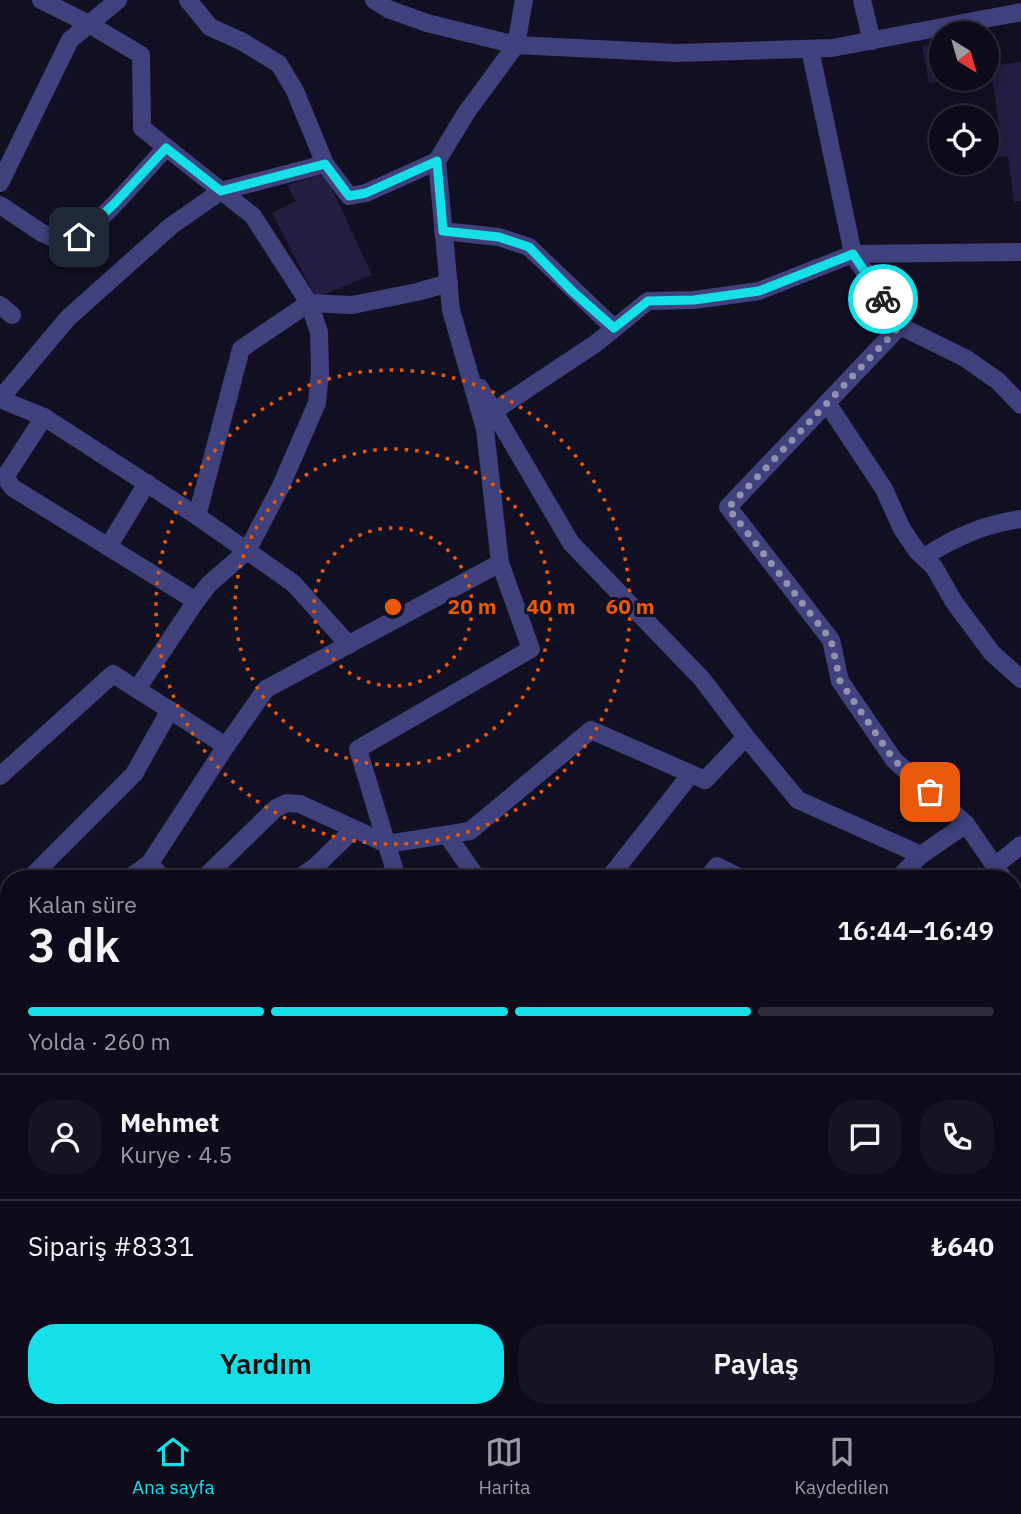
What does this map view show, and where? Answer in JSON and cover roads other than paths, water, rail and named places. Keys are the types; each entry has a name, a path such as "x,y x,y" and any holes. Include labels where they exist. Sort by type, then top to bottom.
{"street":[{"path":"41,0 142,55 142,128 253,216 309,303 319,331 320,373 317,403 280,488 247,551 209,584 136,689"},
{"path":"0,183 70,40 118,0"},
{"path":"188,0 210,27 279,64 295,90 325,164 349,196 366,193 437,161 466,113 516,45 524,0"},
{"path":"862,0 872,41"},
{"path":"383,3 427,23 516,45 677,53 832,48 1021,12"},
{"path":"810,49 853,254 900,326 965,358 998,381 1021,405"},
{"path":"0,205 42,233 66,243 79,237 166,148"},
{"path":"395,870 358,749 531,649 500,563 485,429 451,310 437,161"},
{"path":"325,164 221,191 171,226 68,318 0,399 44,417 197,516 293,583 349,645"},
{"path":"443,231 499,237 529,247 572,291 614,328"},
{"path":"494,411 595,344 648,301 694,300 759,291 853,254 1021,253"},
{"path":"197,516 241,349 309,303 352,305 449,283"},
{"path":"900,326 728,508 831,640 840,681 894,760 966,824 998,870"},
{"path":"467,365 571,543 702,679 799,800 921,855"},
{"path":"827,403 884,489 902,529 934,567 954,602 992,653 1021,679"},
{"path":"44,417 5,477 13,488 196,601"},
{"path":"107,547 147,483"},
{"path":"924,557 955,537 993,524 1021,519"},
{"path":"140,870 149,863 266,689 500,563"},
{"path":"0,776 113,674 226,746"},
{"path":"38,870 134,774 170,710"},
{"path":"212,870 276,808 287,803 299,804 387,844 470,831 591,730 705,780 746,737"},
{"path":"615,870 691,774"},
{"path":"906,870 921,855 966,824"},
{"path":"310,870 354,829"},
{"path":"447,835 471,870"},
{"path":"1001,870 1021,845"},
{"path":"149,863 155,870"}]}
